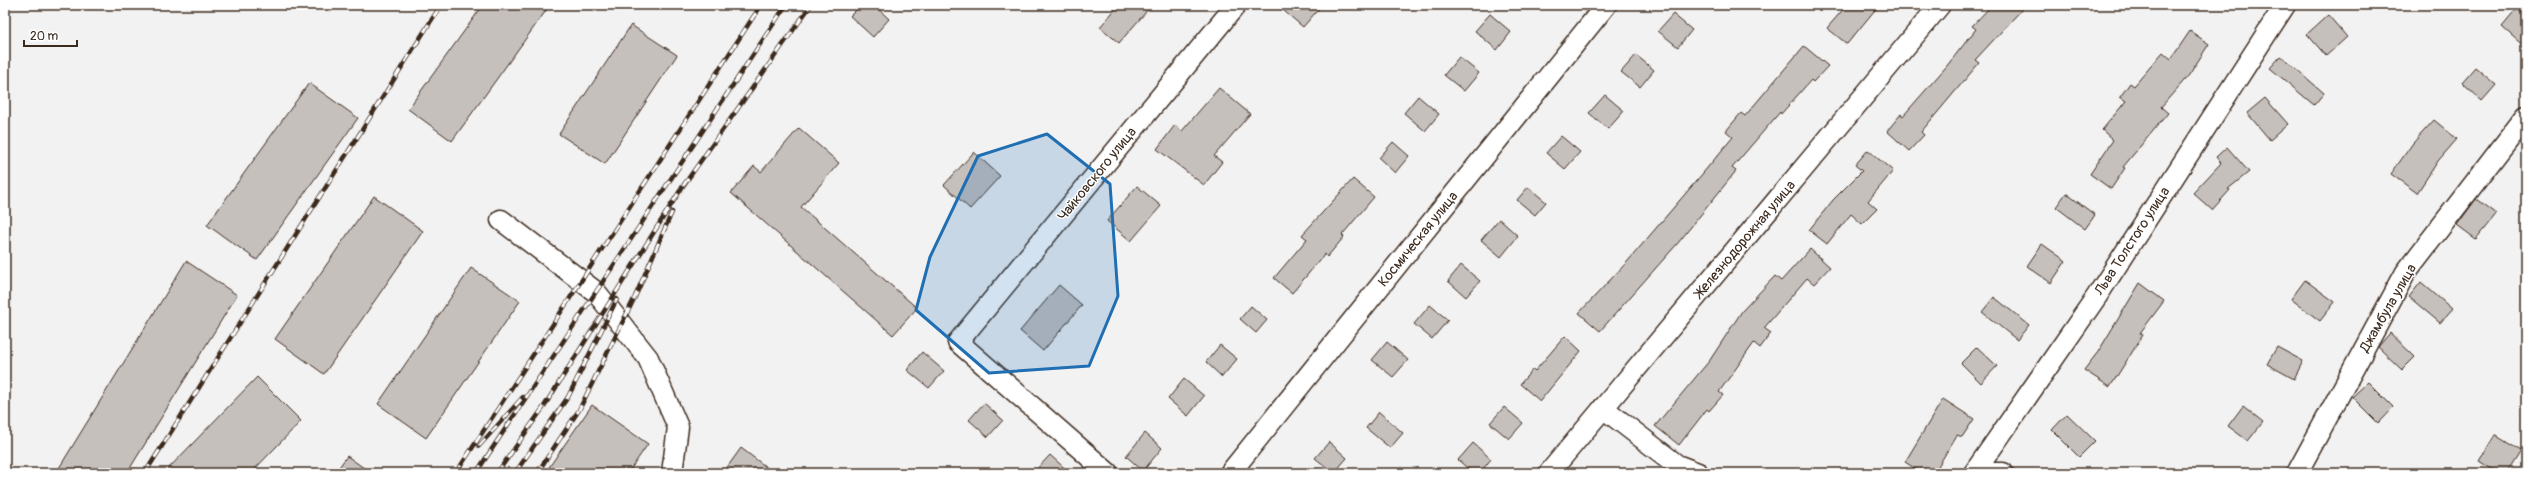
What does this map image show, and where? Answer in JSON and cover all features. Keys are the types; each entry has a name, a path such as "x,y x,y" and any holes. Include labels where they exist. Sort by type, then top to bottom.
{"street":[{"name":"Чайковского улица","path":"1108,473 958,342 1236,5"},
{"name":"Космическая улица","path":"1230,473 1606,5"},
{"name":"Железнодорожная улица","path":"1549,473 1940,5"},
{"name":"Льва Толстого улица","path":"1974,473 2097,296 2285,5"},
{"name":"Джамбула улица","path":"2297,473 2406,272 2526,116"},
{"path":"501,220 596,292 648,358 678,427 672,473"},
{"path":"1604,408 1678,466 1698,473"},
{"path":"1983,473 2003,473"}],"highlighted area":[{"path":"1047,134 1110,184 1118,296 1089,366 989,373 916,310 930,257 978,156"}],"building":[{"path":"483,5 550,5 452,141 408,109"},
{"path":"861,5 874,5 889,19 873,37 850,16"},
{"path":"1119,5 1152,5 1119,43 1100,27"},
{"path":"1277,5 1322,5 1303,27"},
{"path":"1847,5 1879,5 1847,44 1827,28"},
{"path":"1992,5 2026,5 1975,60 1979,63 1921,132 1924,135 1909,151 1887,131 1901,114 1903,116 1946,67 1976,29 1972,26"},
{"path":"2517,9 2526,16 2526,48 2502,27"},
{"path":"1490,14 1511,32 1497,50 1475,31"},
{"path":"1673,14 1692,30 1678,47 1658,31"},
{"path":"2328,15 2347,37 2326,56 2307,34"},
{"path":"631,25 677,55 605,164 559,134"},
{"path":"2190,31 2209,44 2189,75 2161,107 2168,113 2123,167 2125,168 2111,189 2090,174 2113,140 2102,130 2126,101 2120,97 2130,83 2134,86 2163,52 2171,59"},
{"path":"1804,46 1828,66 1813,82 1811,80 1781,114 1780,112 1732,168 1736,171 1678,243 1600,331 1579,313 1628,261 1733,137 1726,131 1741,113 1745,116"},
{"path":"1636,55 1654,70 1640,87 1621,72"},
{"path":"2281,56 2324,93 2314,105 2270,68"},
{"path":"1459,57 1479,73 1464,91 1444,75"},
{"path":"2475,67 2496,85 2482,101 2462,82"},
{"path":"309,83 358,118 257,260 207,225"},
{"path":"1219,88 1250,114 1214,156 1222,162 1204,185 1157,149 1175,125 1182,131"},
{"path":"1605,95 1624,111 1608,129 1589,113"},
{"path":"1418,96 1439,114 1425,131 1404,113"},
{"path":"2265,98 2288,124 2270,140 2247,113"},
{"path":"2434,120 2457,139 2438,161 2417,193 2391,174 2413,143"},
{"path":"799,128 839,163 801,207 917,308 893,335 731,193 754,166 761,172"},
{"path":"1561,136 1580,152 1565,169 1546,153"},
{"path":"1393,142 1409,156 1395,173 1379,158"},
{"path":"2227,147 2249,172 2228,189 2230,190 2212,210 2193,193 2221,163 2216,157"},
{"path":"1868,150 1893,171 1868,201 1877,209 1862,224 1851,214 1827,244 1809,230 1833,200 1862,171 1855,165"},
{"path":"974,152 1000,176 970,209 944,185"},
{"path":"1353,179 1374,197 1342,235 1344,237 1327,257 1325,254 1292,293 1274,278 1307,239 1302,235"},
{"path":"1137,186 1161,206 1131,241 1107,221"},
{"path":"1528,187 1546,202 1535,215 1517,200"},
{"path":"2066,193 2095,215 2085,229 2056,207"},
{"path":"374,196 423,231 324,374 275,339"},
{"path":"2476,199 2496,214 2476,239 2457,225"},
{"path":"1499,219 1518,236 1501,257 1481,240"},
{"path":"2042,244 2066,261 2051,283 2027,266"},
{"path":"1810,249 1830,267 1814,284 1807,278 1764,328 1771,333 1760,348 1754,343 1719,392 1723,395 1709,411 1707,409 1679,445 1655,426 1710,360 1742,311 1775,276 1781,281"},
{"path":"186,261 237,295 127,473 56,473"},
{"path":"1461,265 1480,281 1466,297 1448,281"},
{"path":"471,268 520,301 426,438 378,404"},
{"path":"2305,280 2335,302 2320,321 2291,299"},
{"path":"2421,282 2452,309 2440,323 2409,297"},
{"path":"2140,283 2164,301 2140,333 2143,335 2110,387 2084,370 2098,352"},
{"path":"1059,285 1082,305 1043,351 1020,331"},
{"path":"1994,297 2029,325 2017,340 1982,312"},
{"path":"1430,305 1448,320 1432,339 1414,324"},
{"path":"1251,306 1267,320 1256,333 1240,319"},
{"path":"2390,333 2415,357 2402,370 2378,347"},
{"path":"1565,336 1581,351 1540,401 1520,384 1533,369 1535,371"},
{"path":"1387,342 1408,360 1393,377 1372,360"},
{"path":"1220,345 1237,359 1222,377 1206,362"},
{"path":"1977,347 1997,366 1981,383 1961,363"},
{"path":"2277,347 2303,361 2294,379 2267,364"},
{"path":"922,352 944,371 929,388 907,370"},
{"path":"257,377 301,421 251,473 164,473"},
{"path":"1184,379 1204,396 1188,416 1168,399"},
{"path":"2368,382 2393,407 2378,423 2352,397"},
{"path":"1943,399 1974,419 1962,437 1957,435 1934,473 1922,473 1905,462"},
{"path":"984,403 1003,420 988,437 969,420"},
{"path":"592,405 648,444 628,473 545,473"},
{"path":"2243,406 2263,422 2248,441 2228,426"},
{"path":"1504,407 1523,423 1509,439 1490,423"},
{"path":"1379,412 1403,433 1390,448 1366,428"},
{"path":"2067,414 2095,441 2079,457 2052,430"},
{"path":"1145,433 1162,448 1143,471 1126,456"},
{"path":"2495,435 2521,451 2507,473 2498,473 2479,461"},
{"path":"1329,442 1347,458 1334,473 1315,458"},
{"path":"1473,443 1491,459 1480,473 1473,473 1458,460"},
{"path":"741,448 774,473 723,473"},
{"path":"1050,455 1070,473 1033,473"},
{"path":"347,456 371,473 335,473"}],"railway":[{"path":"145,473 441,5"},
{"path":"456,473 761,5"},
{"path":"476,473 786,5"},
{"path":"497,473 543,408 683,186 811,5"},
{"path":"537,473 579,410 635,297 672,212"},
{"path":"515,473 568,397 617,299"},
{"path":"479,446 523,397"}]}
